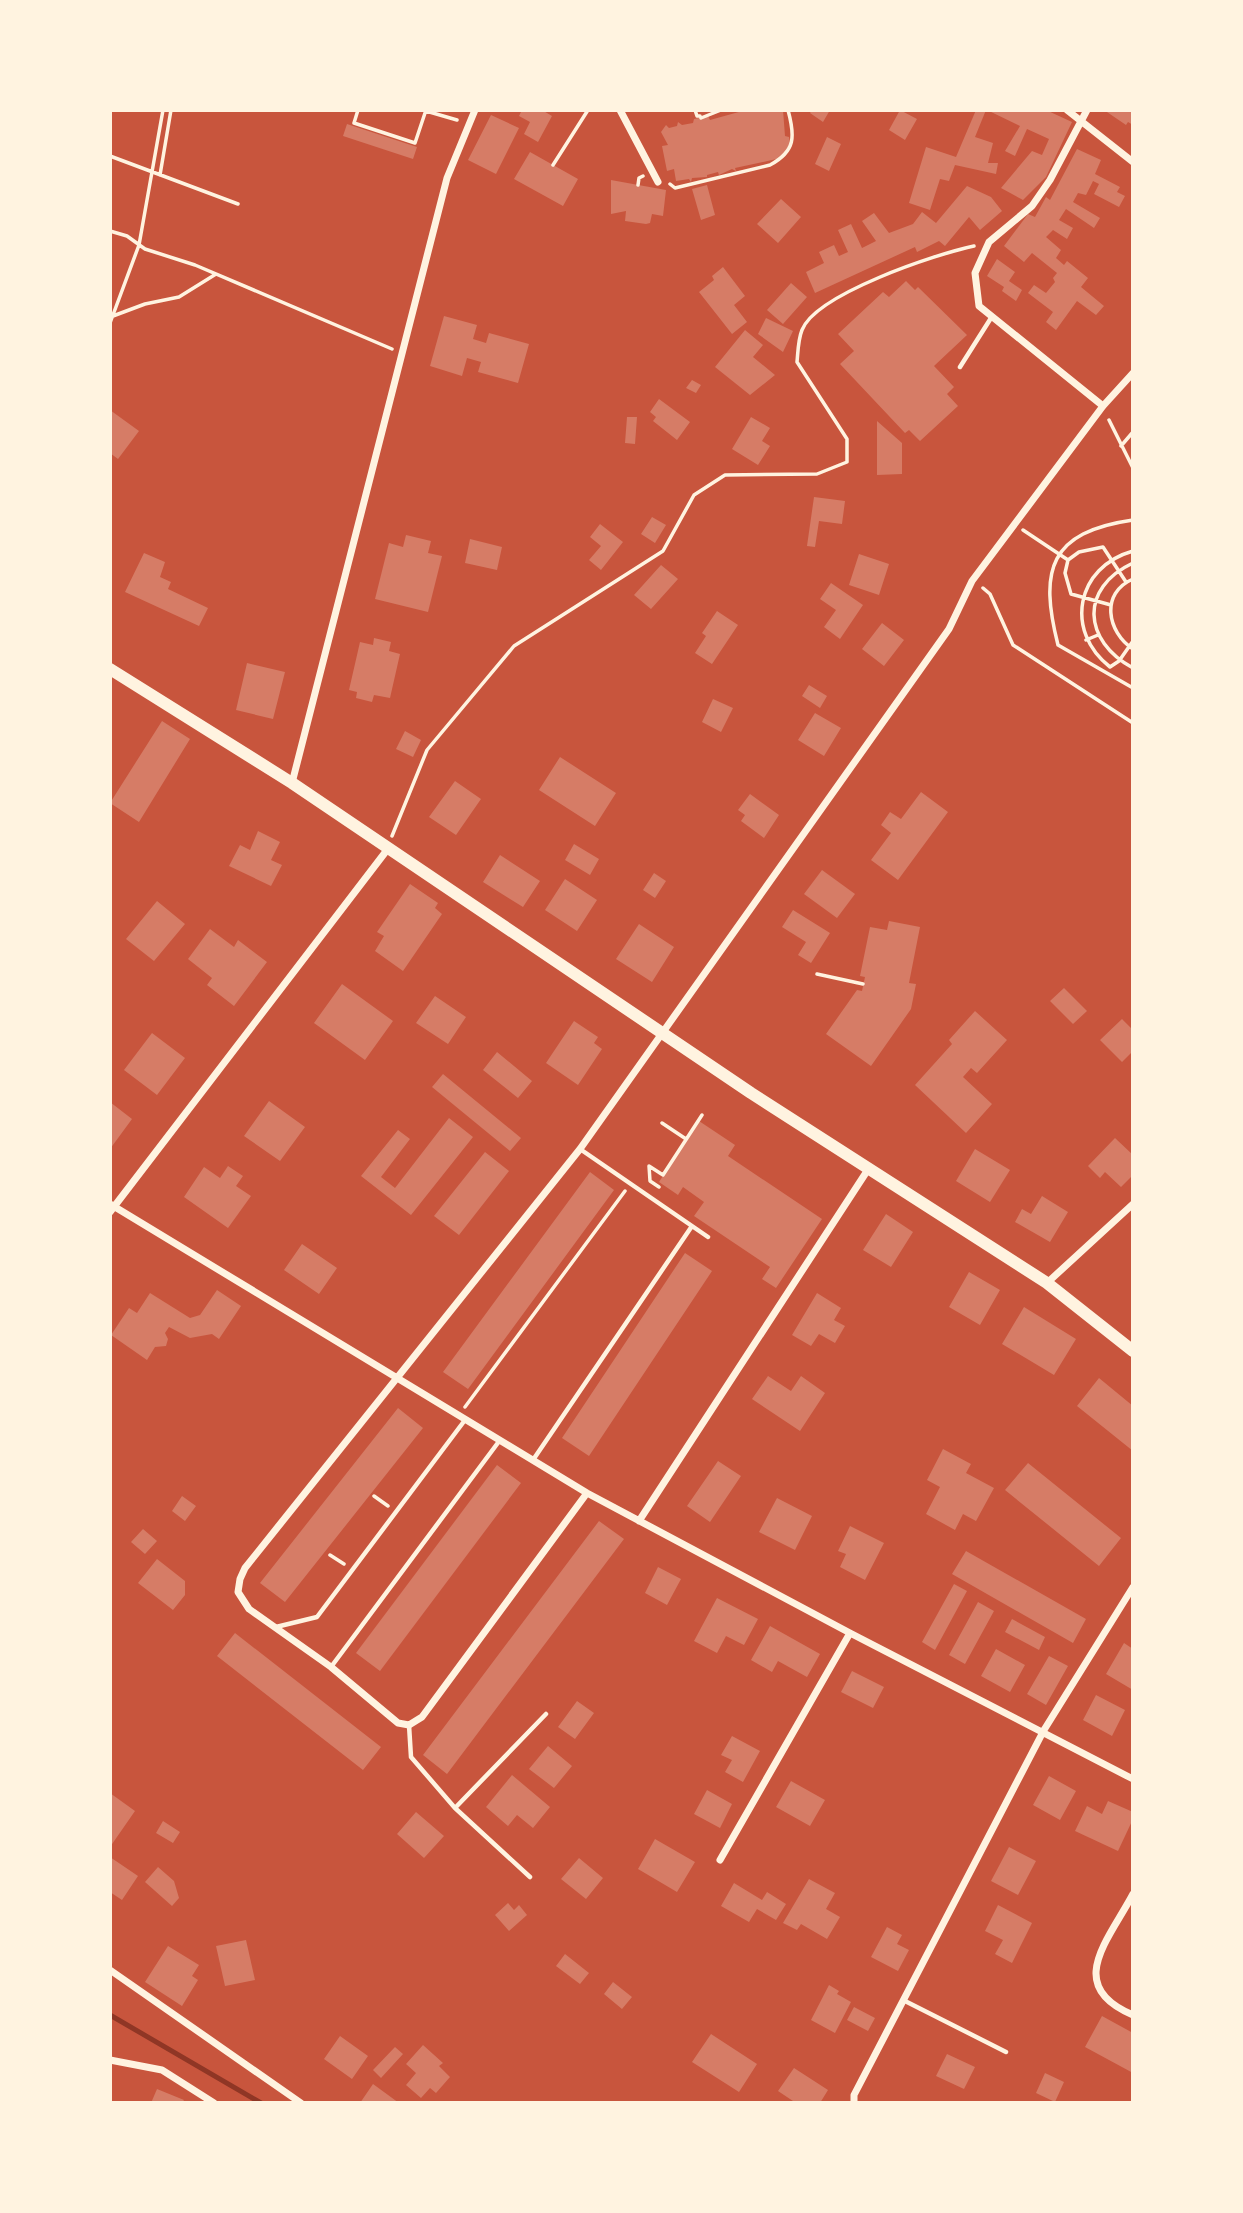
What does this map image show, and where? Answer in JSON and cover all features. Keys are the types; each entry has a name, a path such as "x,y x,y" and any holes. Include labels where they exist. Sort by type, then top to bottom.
{"street":[{"path":"292,783 447,178 475,110"},
{"path":"620,110 658,182"},
{"path":"1067,110 1082,119 1105,142 1133,162"},
{"path":"1087,110 1050,180 1032,205 989,242 975,273 979,306 1103,406"},
{"path":"587,1493 422,1717 409,1726 398,1723 331,1667 242,1601 240,1579 580,1149 949,629 972,580 1103,406 1133,373"},
{"path":"110,669 292,783 387,850 663,1034 1046,1283 1133,1350"},
{"path":"387,850 112,1207 587,1493 849,1633 1044,1730 1133,1779"},
{"path":"639,1521 869,1168"},
{"path":"1046,1283 1133,1204"},
{"path":"854,2103 854,2095 1044,1730 1133,1587"},
{"path":"720,1860 849,1633"},
{"path":"1133,1894 1094,1968 1096,1989 1110,2006 1133,2015"},
{"path":"110,1970 302,2103"},
{"path":"110,2060 162,2070 214,2103"}],"lane":[{"path":"960,367 991,318"},
{"path":"580,1149 708,1237"},
{"path":"533,1460 692,1226"},
{"path":"275,1627 317,1617 462,1417"},
{"path":"331,1667 500,1440"},
{"path":"455,1808 546,1714"},
{"path":"409,1726 411,1757 455,1808 530,1877"},
{"path":"905,2001 1006,2052"}],"path":[{"path":"110,323 139,245 163,110"},
{"path":"160,175 171,110"},
{"path":"358,110 354,123 415,143 426,110 454,119"},
{"path":"552,165 588,110"},
{"path":"695,110 699,117 721,111"},
{"path":"658,182 675,188 781,160 788,154 795,135 788,110"},
{"path":"110,156 239,204"},
{"path":"110,231 401,352"},
{"path":"387,850 427,750 514,646 663,551 694,495 724,475 817,474 847,462 847,439 797,362 802,329 829,300 945,252 989,242"},
{"path":"113,316 145,304 179,298 216,274"},
{"path":"1103,406 1133,468"},
{"path":"1121,446 1133,432"},
{"path":"1133,520 1091,529 1072,539 1049,574 1048,590 1058,645 1133,688"},
{"path":"1015,524 1068,560"},
{"path":"1111,605 1071,594 1065,573 1068,560 1079,552 1103,547 1126,582"},
{"path":"1133,551 1112,559 1091,578 1083,599 1086,640 1096,656 1110,667 1131,648 1133,641"},
{"path":"1133,563 1118,570 1101,585 1095,601 1098,635 1119,661 1133,668"},
{"path":"1131,648 1113,630 1111,605 1115,593 1133,579"},
{"path":"990,594 1013,645 1133,723"},
{"path":"1086,640 1098,635"},
{"path":"817,974 863,984"},
{"path":"652,1198 660,1188 650,1181 649,1166 663,1175 702,1115"},
{"path":"662,1124 687,1139"},
{"path":"462,1417 630,1184"},
{"path":"374,1496 395,1511"},
{"path":"330,1555 351,1570"}],"building":[{"path":"522,110 542,110 552,116 538,142 524,134 530,122 519,116"},
{"path":"746,110 783,110 785,136 789,137 790,143 781,158 735,168 736,171 732,169 719,175 718,172 707,177 692,178 691,182 689,179 676,181 674,169 667,171 662,146 668,145 661,132 666,125 669,128 677,126 678,122 682,125 693,123 694,119 708,116 710,120"},
{"path":"812,110 830,110 823,122 810,113"},
{"path":"900,110 917,119 905,140 889,130"},
{"path":"976,110 986,110 975,137 993,143 988,163 998,163 996,174 955,165 949,181 940,179 930,210 909,203 926,147 956,157"},
{"path":"987,110 1046,110 1072,122 1046,177 1023,200 1001,188 1032,151 1042,155 1049,139 1027,129 1015,156 1005,151 1020,126"},
{"path":"1104,110 1133,110 1133,125 1128,122 1126,125"},
{"path":"491,115 519,128 496,174 468,160"},
{"path":"347,124 417,147 413,159 343,136"},
{"path":"827,137 841,144 829,171 815,164"},
{"path":"1077,149 1101,160 1095,174 1120,187 1117,192 1125,196 1119,207 1094,194 1099,184 1093,181 1086,195 1078,193 1073,202 1100,218 1094,228 1066,209 1059,220 1073,228 1067,239 1053,230 1046,237 1061,250 1056,258 1064,265 1067,261 1088,278 1081,287 1104,306 1096,315 1077,301 1056,330 1046,322 1053,312 1028,293 1034,285 1046,293 1055,282 1053,278 1057,273 1032,253 1024,262 1004,246 1028,214 1035,217 1046,197 1050,200"},
{"path":"530,152 578,179 563,206 514,179"},
{"path":"611,180 666,190 663,216 652,214 650,223 646,224 625,221 626,211 611,214"},
{"path":"707,185 715,215 701,220 692,189"},
{"path":"967,186 991,197 1002,211 980,230 969,217 945,246 939,241 917,252 915,247 815,293 806,272 824,263 819,252 834,245 839,256 848,252 838,230 851,224 862,248 876,241 862,221 874,213 889,233 913,224 922,212 936,223"},
{"path":"781,199 801,217 778,243 757,224"},
{"path":"997,259 1015,272 1009,281 1022,290 1016,301 1002,291 1004,287 987,276"},
{"path":"723,267 745,296 734,305 747,322 732,334 699,292 714,280 712,276"},
{"path":"906,281 915,290 918,287 967,335 934,366 954,387 947,394 958,406 920,441 909,430 905,433 840,364 854,351 838,334 883,292 889,297"},
{"path":"791,283 807,297 783,324 767,310"},
{"path":"444,316 477,325 473,339 486,343 489,333 529,344 518,383 478,372 481,362 467,358 462,376 430,366"},
{"path":"766,318 793,331 783,352 758,334"},
{"path":"745,330 763,345 753,357 775,375 750,395 715,367"},
{"path":"692,380 701,385 696,393 686,388"},
{"path":"659,399 690,422 677,440 653,421 656,417 650,412"},
{"path":"110,410 139,431 118,459 110,453"},
{"path":"627,417 637,417 635,444 625,443"},
{"path":"751,417 770,428 762,441 770,446 758,465 732,449"},
{"path":"877,421 902,443 902,474 877,475"},
{"path":"814,497 845,501 842,524 819,521 815,547 807,546"},
{"path":"652,517 666,525 655,543 641,534"},
{"path":"600,524 623,542 601,570 589,560 601,546 590,537"},
{"path":"406,535 431,541 428,553 442,556 428,612 375,599 389,543 403,547"},
{"path":"470,539 502,547 497,570 465,563"},
{"path":"144,553 165,562 160,577 171,582 168,589 208,608 199,626 125,592"},
{"path":"859,554 889,564 879,595 849,585"},
{"path":"661,565 678,579 651,609 634,595"},
{"path":"831,583 863,605 840,639 824,627 836,610 820,599"},
{"path":"717,611 738,625 712,664 695,653 706,636 702,633"},
{"path":"882,623 904,640 884,666 862,649"},
{"path":"374,638 391,642 389,651 400,654 390,698 374,695 372,702 356,698 357,692 349,690 360,642 373,645"},
{"path":"247,663 285,672 273,719 236,710"},
{"path":"809,685 827,696 820,708 802,696"},
{"path":"713,699 733,708 721,732 702,722"},
{"path":"815,713 841,728 824,756 798,740"},
{"path":"162,721 190,739 139,822 110,803"},
{"path":"405,731 421,740 413,757 396,749"},
{"path":"560,757 616,793 595,826 539,790"},
{"path":"455,781 481,799 456,835 429,817"},
{"path":"921,792 948,812 898,880 871,860 891,833 881,825 890,812 901,819"},
{"path":"750,794 779,815 764,838 741,821 745,815 738,810"},
{"path":"258,831 280,842 271,860 282,865 271,886 229,866 240,845 250,850"},
{"path":"574,844 599,859 590,875 565,860"},
{"path":"500,855 540,881 523,907 483,882"},
{"path":"822,870 855,894 837,918 804,894"},
{"path":"654,873 666,881 655,898 643,890"},
{"path":"565,879 597,900 577,931 545,910"},
{"path":"410,884 438,903 435,908 442,914 403,971 375,951 384,936 377,932"},
{"path":"157,901 185,924 154,961 126,939"},
{"path":"793,910 830,933 811,963 798,955 806,942 782,927"},
{"path":"889,921 920,927 909,983 916,984 911,1009 871,1066 826,1034 857,990 862,991 865,977 860,976 870,927 887,930"},
{"path":"639,924 674,947 652,982 616,959"},
{"path":"210,929 234,947 238,940 267,962 234,1006 207,985 212,978 188,959"},
{"path":"342,984 393,1021 365,1060 314,1023"},
{"path":"1064,988 1087,1011 1073,1024 1050,1001"},
{"path":"435,996 466,1017 448,1044 416,1023"},
{"path":"975,1011 1007,1040 977,1073 971,1068 963,1077 992,1104 966,1133 915,1085 952,1044 949,1040"},
{"path":"1122,1019 1133,1030 1133,1051 1122,1062 1100,1040"},
{"path":"574,1021 598,1037 594,1043 602,1049 578,1085 546,1063"},
{"path":"152,1033 185,1058 157,1095 124,1070"},
{"path":"497,1052 532,1081 518,1098 483,1070"},
{"path":"443,1074 521,1138 510,1151 432,1087"},
{"path":"269,1101 305,1127 280,1161 244,1136"},
{"path":"110,1102 132,1119 110,1149"},
{"path":"449,1118 473,1137 411,1215 361,1176 398,1130 410,1139 381,1177 395,1188"},
{"path":"699,1121 735,1145 728,1156 822,1219 776,1288 762,1279 770,1267 694,1216 704,1202 683,1187 678,1195 659,1182"},
{"path":"1115,1138 1133,1155 1133,1175 1121,1187 1105,1172 1100,1178 1088,1166"},
{"path":"975,1149 1010,1170 990,1202 956,1181"},
{"path":"485,1152 509,1171 459,1235 434,1216"},
{"path":"228,1166 243,1176 236,1186 251,1196 228,1228 184,1197 204,1167 220,1178"},
{"path":"590,1172 614,1190 468,1389 443,1372"},
{"path":"1042,1196 1068,1212 1050,1242 1015,1222 1022,1209 1031,1214"},
{"path":"886,1214 913,1232 891,1267 863,1250"},
{"path":"302,1244 337,1268 319,1294 284,1270"},
{"path":"685,1253 712,1271 589,1456 562,1438"},
{"path":"969,1272 1000,1290 980,1325 949,1307"},
{"path":"217,1290 241,1306 219,1339 212,1334 190,1338 169,1327 165,1333 168,1339 166,1346 155,1347 147,1360 111,1335 129,1308 137,1313 150,1293 190,1318 200,1315"},
{"path":"817,1293 841,1308 834,1320 845,1326 835,1343 819,1334 811,1346 792,1335"},
{"path":"1024,1307 1076,1339 1054,1375 1002,1344"},
{"path":"768,1376 791,1391 801,1376 825,1393 800,1431 752,1399"},
{"path":"1099,1378 1133,1406 1133,1451 1077,1406"},
{"path":"398,1408 423,1428 285,1602 260,1583"},
{"path":"943,1449 971,1464 966,1473 994,1488 976,1521 963,1514 955,1530 926,1514 940,1487 927,1480"},
{"path":"718,1461 741,1476 710,1522 687,1506"},
{"path":"1028,1463 1121,1538 1099,1566 1005,1490"},
{"path":"497,1465 521,1483 380,1671 356,1653"},
{"path":"182,1496 196,1506 185,1521 172,1511"},
{"path":"777,1498 812,1516 795,1550 759,1532"},
{"path":"599,1521 624,1539 447,1774 423,1755"},
{"path":"850,1526 884,1543 865,1580 840,1567 846,1554 838,1551"},
{"path":"143,1529 157,1541 145,1554 131,1542"},
{"path":"966,1551 1086,1619 1073,1643 952,1574"},
{"path":"157,1559 185,1581 185,1595 173,1610 138,1583"},
{"path":"658,1567 681,1579 667,1605 645,1593"},
{"path":"954,1584 967,1591 935,1650 922,1642"},
{"path":"717,1598 758,1619 744,1645 726,1636 717,1653 694,1641"},
{"path":"978,1602 994,1611 965,1664 949,1655"},
{"path":"1012,1619 1045,1637 1039,1650 1005,1632"},
{"path":"770,1626 820,1654 807,1677 778,1661 772,1672 751,1660"},
{"path":"235,1633 381,1747 363,1770 217,1656"},
{"path":"1124,1643 1133,1649 1133,1690 1106,1674"},
{"path":"996,1649 1025,1665 1010,1692 981,1676"},
{"path":"1049,1656 1068,1666 1046,1705 1027,1694"},
{"path":"852,1671 884,1687 873,1708 841,1692"},
{"path":"1096,1695 1125,1710 1112,1736 1083,1720"},
{"path":"577,1701 594,1713 575,1739 558,1727"},
{"path":"732,1736 760,1751 743,1782 725,1772 732,1760 721,1755"},
{"path":"548,1746 572,1766 554,1788 529,1769"},
{"path":"512,1775 550,1807 533,1828 517,1815 508,1826 486,1807"},
{"path":"1049,1776 1076,1791 1060,1820 1033,1805"},
{"path":"791,1781 825,1800 810,1826 776,1807"},
{"path":"707,1790 732,1804 720,1828 694,1814"},
{"path":"110,1793 135,1811 110,1847"},
{"path":"1108,1801 1133,1812 1133,1819 1118,1851 1075,1831 1087,1806 1102,1814"},
{"path":"416,1812 444,1836 424,1858 397,1834"},
{"path":"163,1821 180,1832 173,1843 156,1833"},
{"path":"655,1839 695,1862 677,1892 638,1869"},
{"path":"1009,1847 1036,1861 1018,1895 991,1881"},
{"path":"110,1857 138,1876 122,1900 110,1892"},
{"path":"579,1858 603,1878 586,1899 561,1879"},
{"path":"158,1867 174,1881 179,1898 172,1906 145,1882"},
{"path":"809,1879 835,1893 826,1909 840,1917 827,1939 801,1924 797,1930 783,1923"},
{"path":"734,1883 762,1900 767,1892 786,1904 776,1920 757,1909 749,1922 721,1906"},
{"path":"508,1903 514,1910 519,1905 527,1915 509,1931 495,1915"},
{"path":"998,1905 1032,1923 1012,1963 995,1954 1003,1940 985,1931"},
{"path":"887,1927 902,1935 897,1944 909,1950 898,1971 871,1957"},
{"path":"246,1940 255,1980 225,1986 216,1946"},
{"path":"168,1946 199,1965 192,1976 198,1980 182,2006 145,1982"},
{"path":"565,1954 589,1973 580,1984 556,1966"},
{"path":"613,1982 632,1997 622,2009 604,1994"},
{"path":"829,1985 839,1991 837,1994 851,2002 835,2033 811,2020"},
{"path":"854,2007 875,2018 868,2031 847,2020"},
{"path":"1102,2016 1133,2033 1133,2073 1085,2047"},
{"path":"711,2034 757,2064 739,2092 692,2062"},
{"path":"340,2036 368,2056 352,2079 324,2059"},
{"path":"423,2045 443,2063 439,2066 450,2077 436,2093 430,2088 421,2098 406,2085 416,2073 406,2064"},
{"path":"395,2047 403,2054 381,2078 373,2070"},
{"path":"947,2054 975,2067 964,2089 936,2076"},
{"path":"794,2068 828,2090 820,2103 796,2103 778,2091"},
{"path":"1045,2073 1064,2082 1055,2102 1036,2093"},
{"path":"373,2084 399,2103 360,2103"},
{"path":"157,2089 184,2100 182,2103 151,2103"}],"waterway":[{"path":"110,2015 261,2103"}]}
